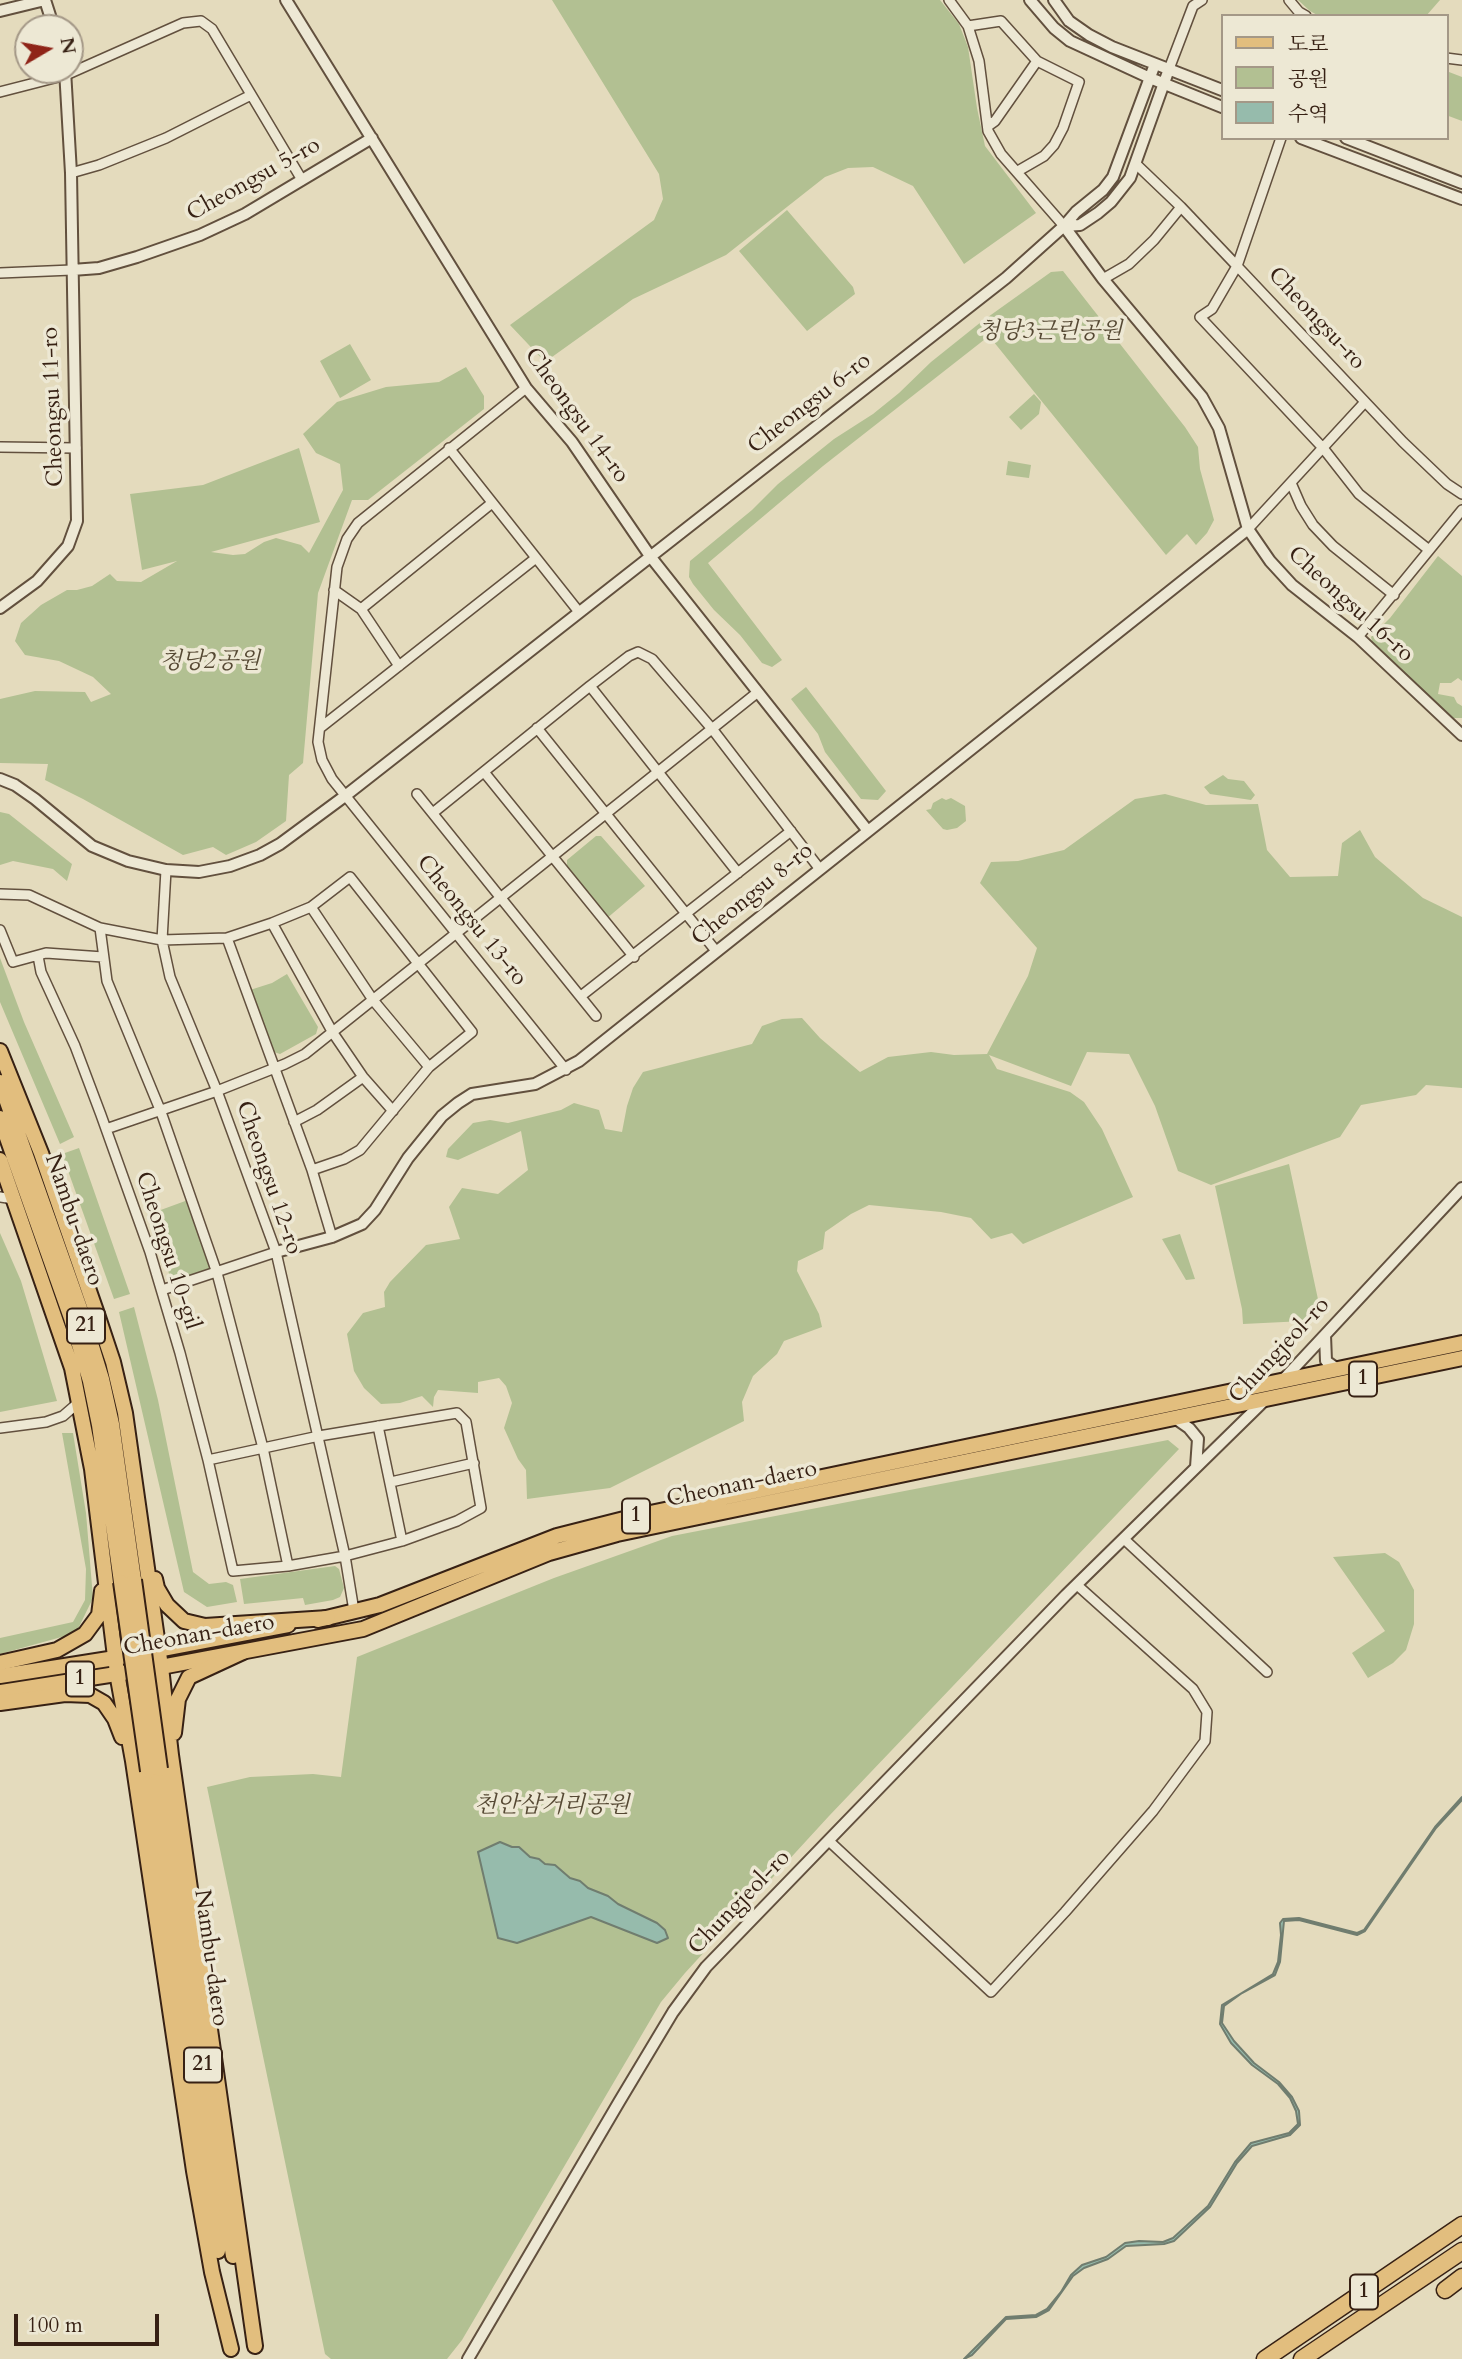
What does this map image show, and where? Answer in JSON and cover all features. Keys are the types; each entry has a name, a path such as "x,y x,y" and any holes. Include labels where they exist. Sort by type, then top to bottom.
{"highway":[{"name":"1","path":"1265,2359 1462,2225"},
{"name":"1","path":"1302,2359 1462,2251"},
{"path":"1445,2290 1462,2277"}],"main road":[{"path":"0,1051 41,1153 113,1362 125,1413 257,2353"},
{"name":"Nambu-daero","path":"0,1082 82,1314 102,1379 112,1424 127,1581"},
{"name":"Nambu-daero","path":"0,1118 90,1381 127,1581"},
{"path":"0,1160 7,1198 72,1368 92,1469 116,1666 133,1761 194,2171 212,2272 232,2354"},
{"name":"Cheonan-daero","path":"0,1692 116,1666 159,1651 328,1618 380,1605 570,1532 649,1513 1462,1343"},
{"name":"Cheonan-daero","path":"0,1675 116,1666 161,1667 363,1629 549,1553 617,1534 1462,1358"},
{"path":"138,1504 157,1588 167,1605 184,1621 205,1626 328,1618"},
{"path":"0,1663 57,1650 85,1634 99,1615 103,1593 101,1538"},
{"name":"21","path":"127,1581 154,1770"},
{"path":"107,1586 117,1601 127,1604 139,1603 149,1586"},
{"path":"171,1755 178,1699 189,1677 243,1652"},
{"path":"0,1703 65,1694 90,1695 104,1703 115,1719 133,1761"},
{"name":"Nambu-daero","path":"154,1770 222,2197 236,2270 257,2353"},
{"name":"Nambu-daero","path":"154,1770 232,2354"}],"street":[{"path":"0,11 46,0"},
{"name":"Cheongsu 14-ro","path":"286,0 526,388 572,442 650,556 868,831"},
{"path":"950,0 968,26 979,61 988,126 1001,154 1064,226"},
{"path":"1030,0 1054,28 1070,41 1220,106"},
{"path":"1054,0 1069,20 1089,35 1112,47 1220,89"},
{"path":"1169,69 1193,6 1202,0"},
{"path":"1289,0 1302,14"},
{"path":"84,64 183,23 201,21 212,29 302,180"},
{"path":"968,26 1001,21 1005,23 1037,61 1079,82 1054,145 1044,156 1018,171"},
{"path":"1155,64 1166,61 1175,52"},
{"path":"988,126 995,121 1037,61"},
{"name":"Cheongsu 6-ro","path":"0,779 15,785 35,799 92,846 128,861 166,870 199,872 230,866 280,844 345,796 1006,278 1103,190 1113,177 1155,64"},
{"name":"Cheongsu 6-ro","path":"1064,226 1080,225 1111,202 1130,178 1169,69"},
{"path":"0,92 26,84"},
{"name":"Cheongsu 11-ro","path":"0,607 37,581 68,546 77,521 71,173 67,84"},
{"path":"71,173 99,165 166,138 251,95"},
{"name":"Cheongsu 5-ro","path":"72,270 99,268 200,235 244,214 372,138"},
{"name":"Cheongsu-ro","path":"1280,140 1237,266 1365,402 1447,484 1462,494"},
{"path":"1306,140 1462,199"},
{"path":"1351,140 1462,184"},
{"path":"1136,164 1237,266 1212,309 1200,317 1323,448 1359,494 1429,550"},
{"path":"1103,279 1129,264 1154,240 1181,207"},
{"name":"Cheongsu 16-ro","path":"1064,226 1103,279 1202,397 1219,428 1248,528 1270,561 1292,585 1358,637 1462,735"},
{"path":"0,273 72,270"},
{"path":"345,796 322,760 318,742 334,590 342,552 358,523 526,388"},
{"path":"1248,528 1365,402"},
{"path":"0,447 76,448"},
{"path":"449,448 579,612"},
{"path":"1292,483 1301,506 1313,525 1333,546 1394,595"},
{"path":"361,609 492,503"},
{"path":"1358,637 1462,510"},
{"name":"Cheongsu 8-ro","path":"276,1252 332,1237 362,1224 408,1158 442,1116 458,1103 472,1094 535,1084 566,1070 1248,528"},
{"path":"320,728 536,558"},
{"path":"334,590 361,609 399,666"},
{"path":"433,812 590,686 638,652 652,659 713,730 819,868"},
{"path":"590,686 738,873"},
{"path":"106,1129 217,1091 275,1069 305,1054 758,692"},
{"path":"537,728 716,951"},
{"path":"484,772 634,957"},
{"path":"417,794 596,1016"},
{"name":"Cheongsu 13-ro","path":"345,796 566,1070"},
{"path":"582,996 791,831"},
{"name":"Cheongsu 12-ro","path":"166,870 162,940 170,977 217,1091 276,1252 345,1556 354,1611"},
{"path":"0,894 29,895 100,928 162,940 227,938 311,907 350,877 472,1032 429,1067 360,1150 344,1159 312,1170"},
{"path":"311,907 373,1000 429,1067"},
{"path":"272,923 333,1033 363,1077 393,1111"},
{"name":"Cheongsu 10-gil","path":"100,928 107,981 161,1112 217,1273 263,1448 288,1566"},
{"path":"0,930 13,962 46,953 103,957"},
{"path":"227,938 312,1170 332,1237"},
{"name":"Cheongsu 10-gil","path":"38,956 41,972 75,1046 106,1129 162,1290 208,1460 233,1571 288,1566 345,1556 402,1541"},
{"path":"294,1122 317,1110 363,1077"},
{"name":"Chungjeol-ro","path":"468,2359 673,2012 706,1967 1077,1585 1265,1400 1462,1188"},
{"path":"162,1290 276,1252"},
{"path":"1325,1335 1325,1361 1339,1370"},
{"path":"0,1428 46,1422 63,1416 78,1404"},
{"path":"208,1460 318,1436 378,1426 457,1413 466,1422 481,1508 457,1521 402,1541 378,1426"},
{"path":"1176,1419 1189,1428 1198,1440 1196,1467"},
{"path":"391,1482 474,1463"},
{"path":"1124,1539 1267,1672"},
{"path":"828,1841 991,1992 1153,1811 1205,1741 1207,1712 1193,1689 1077,1585"}],"green space":[{"path":"552,0 940,0 959,24 968,47 985,146 1036,213 964,264 913,186 873,167 848,168 825,177 726,255 633,299 545,362 510,325 654,220 663,199 659,174"},
{"path":"1298,0 1440,0 1428,14 1315,14"},
{"path":"1449,72 1462,77 1462,121 1448,116"},
{"path":"787,210 853,287 855,294 807,331 739,251"},
{"name":"청당3근린공원","path":"1063,271 1198,447 1200,469 1214,520 1207,533 1196,545 1187,534 1166,555 989,336 823,466 708,563 782,660 772,667 762,663 693,584 689,577 690,561 752,510 778,484 834,439 873,414 981,322 1051,272"},
{"path":"350,344 371,380 340,398 320,361"},
{"name":"청당2공원","path":"466,367 484,396 484,409 368,500 352,500 318,593 303,763 289,775 286,821 256,842 226,855 213,847 183,855 45,780 48,764 0,763 0,699 35,691 85,692 91,702 111,694 93,677 59,661 25,655 15,641 21,623 41,605 67,590 92,586 110,574 117,581 141,582 177,561 142,570 130,494 203,485 299,448 320,522 211,552 245,554 276,538 301,545 309,553 343,490 340,464 316,453 303,434 337,402 386,387 439,382"},
{"path":"1034,394 1041,402 1039,414 1021,430 1009,417"},
{"path":"1008,461 1031,465 1029,478 1006,475"},
{"path":"1438,556 1462,576 1462,681 1458,678 1451,683 1440,683 1438,694 1454,697 1462,706 1462,718 1453,718 1373,645 1371,637 1390,618"},
{"path":"806,687 886,791 878,800 861,799 825,752 818,734 791,699"},
{"path":"1223,775 1228,779 1244,781 1255,795 1251,800 1210,794 1204,787"},
{"path":"1165,794 1206,805 1258,804 1267,850 1290,877 1338,876 1342,843 1360,830 1375,857 1423,898 1462,917 1462,1088 1426,1085 1416,1095 1361,1105 1340,1137 1211,1185 1178,1171 1155,1106 1129,1054 1087,1052 1071,1086 989,1055 997,1069 1070,1092 1084,1102 1102,1129 1133,1197 1023,1244 1012,1233 991,1239 971,1218 941,1212 869,1205 851,1214 825,1232 823,1249 798,1261 797,1271 819,1314 822,1327 784,1341 777,1354 753,1376 742,1402 744,1421 610,1488 527,1499 526,1470 504,1428 512,1403 506,1386 499,1378 478,1382 478,1393 438,1390 433,1407 422,1396 400,1403 381,1404 364,1388 354,1371 347,1334 363,1313 385,1307 384,1292 390,1282 426,1245 460,1239 449,1207 462,1188 498,1194 528,1170 521,1131 458,1160 446,1157 448,1149 473,1123 490,1120 508,1123 561,1110 574,1103 599,1110 605,1129 622,1132 633,1088 643,1072 752,1044 762,1026 782,1019 802,1018 820,1038 860,1072 888,1057 931,1052 954,1055 987,1054 1028,976 1037,948 980,883 991,862 1018,861 1064,850 1135,799"},
{"path":"942,798 951,798 965,806 966,821 957,828 943,829 926,810 931,809 933,803"},
{"path":"0,812 9,814 72,864 67,881 53,869 13,861 0,865"},
{"path":"596,836 601,836 645,886 606,919 567,867 567,860"},
{"path":"0,958 24,1022 74,1137 60,1144 0,1002"},
{"path":"287,974 318,1027 316,1034 280,1054 274,1052 250,990 272,983"},
{"path":"79,1148 130,1294 114,1299 62,1154"},
{"path":"1289,1164 1319,1304 1304,1321 1243,1324 1215,1186"},
{"path":"188,1200 212,1267 209,1272 183,1280 170,1276 147,1215"},
{"path":"0,1233 21,1281 57,1401 0,1412"},
{"path":"1180,1234 1195,1279 1186,1280 1162,1239"},
{"path":"134,1307 158,1400 193,1572 209,1584 226,1582 233,1585 237,1602 207,1607 184,1592 119,1312"},
{"path":"62,1433 73,1433 86,1513 93,1598 76,1633 0,1654 0,1638 73,1622 85,1600 86,1569"},
{"name":"천안삼거리공원","path":"1168,1440 1179,1449 829,1816 661,2002 462,2340 447,2359 331,2359 325,2354 207,1787 250,1777 313,1774 341,1777 357,1657 554,1578 672,1536"},
{"path":"1385,1553 1399,1562 1414,1590 1414,1624 1406,1650 1393,1663 1368,1678 1352,1653 1385,1631 1333,1557"},
{"path":"335,1566 339,1569 344,1588 340,1597 333,1600 305,1605 303,1598 244,1604 240,1579"}],"water":[{"path":"1462,1797 1436,1828 1365,1931 1357,1935 1299,1920 1284,1921 1280,1962 1275,1975 1224,2006 1222,2023 1254,2063 1279,2082 1292,2097 1299,2111 1300,2125 1290,2135 1252,2146 1237,2163 1210,2207 1174,2241 1126,2246 1108,2259 1084,2268 1073,2276 1049,2310 1036,2317 1006,2319 972,2355 964,2359 1006,2317 1036,2315 1047,2309 1071,2275 1082,2265 1106,2257 1125,2243 1163,2242 1173,2238 1208,2206 1235,2162 1251,2143 1289,2133 1298,2124 1290,2098 1231,2043 1220,2024 1222,2005 1273,1974 1278,1962 1280,1923 1283,1919 1299,1918 1357,1933 1364,1930 1435,1827"},
{"path":"500,1842 519,1847 530,1857 545,1864 555,1865 570,1878 657,1923 665,1930 668,1938 657,1943 591,1917 517,1943 498,1938 478,1852"}]}
